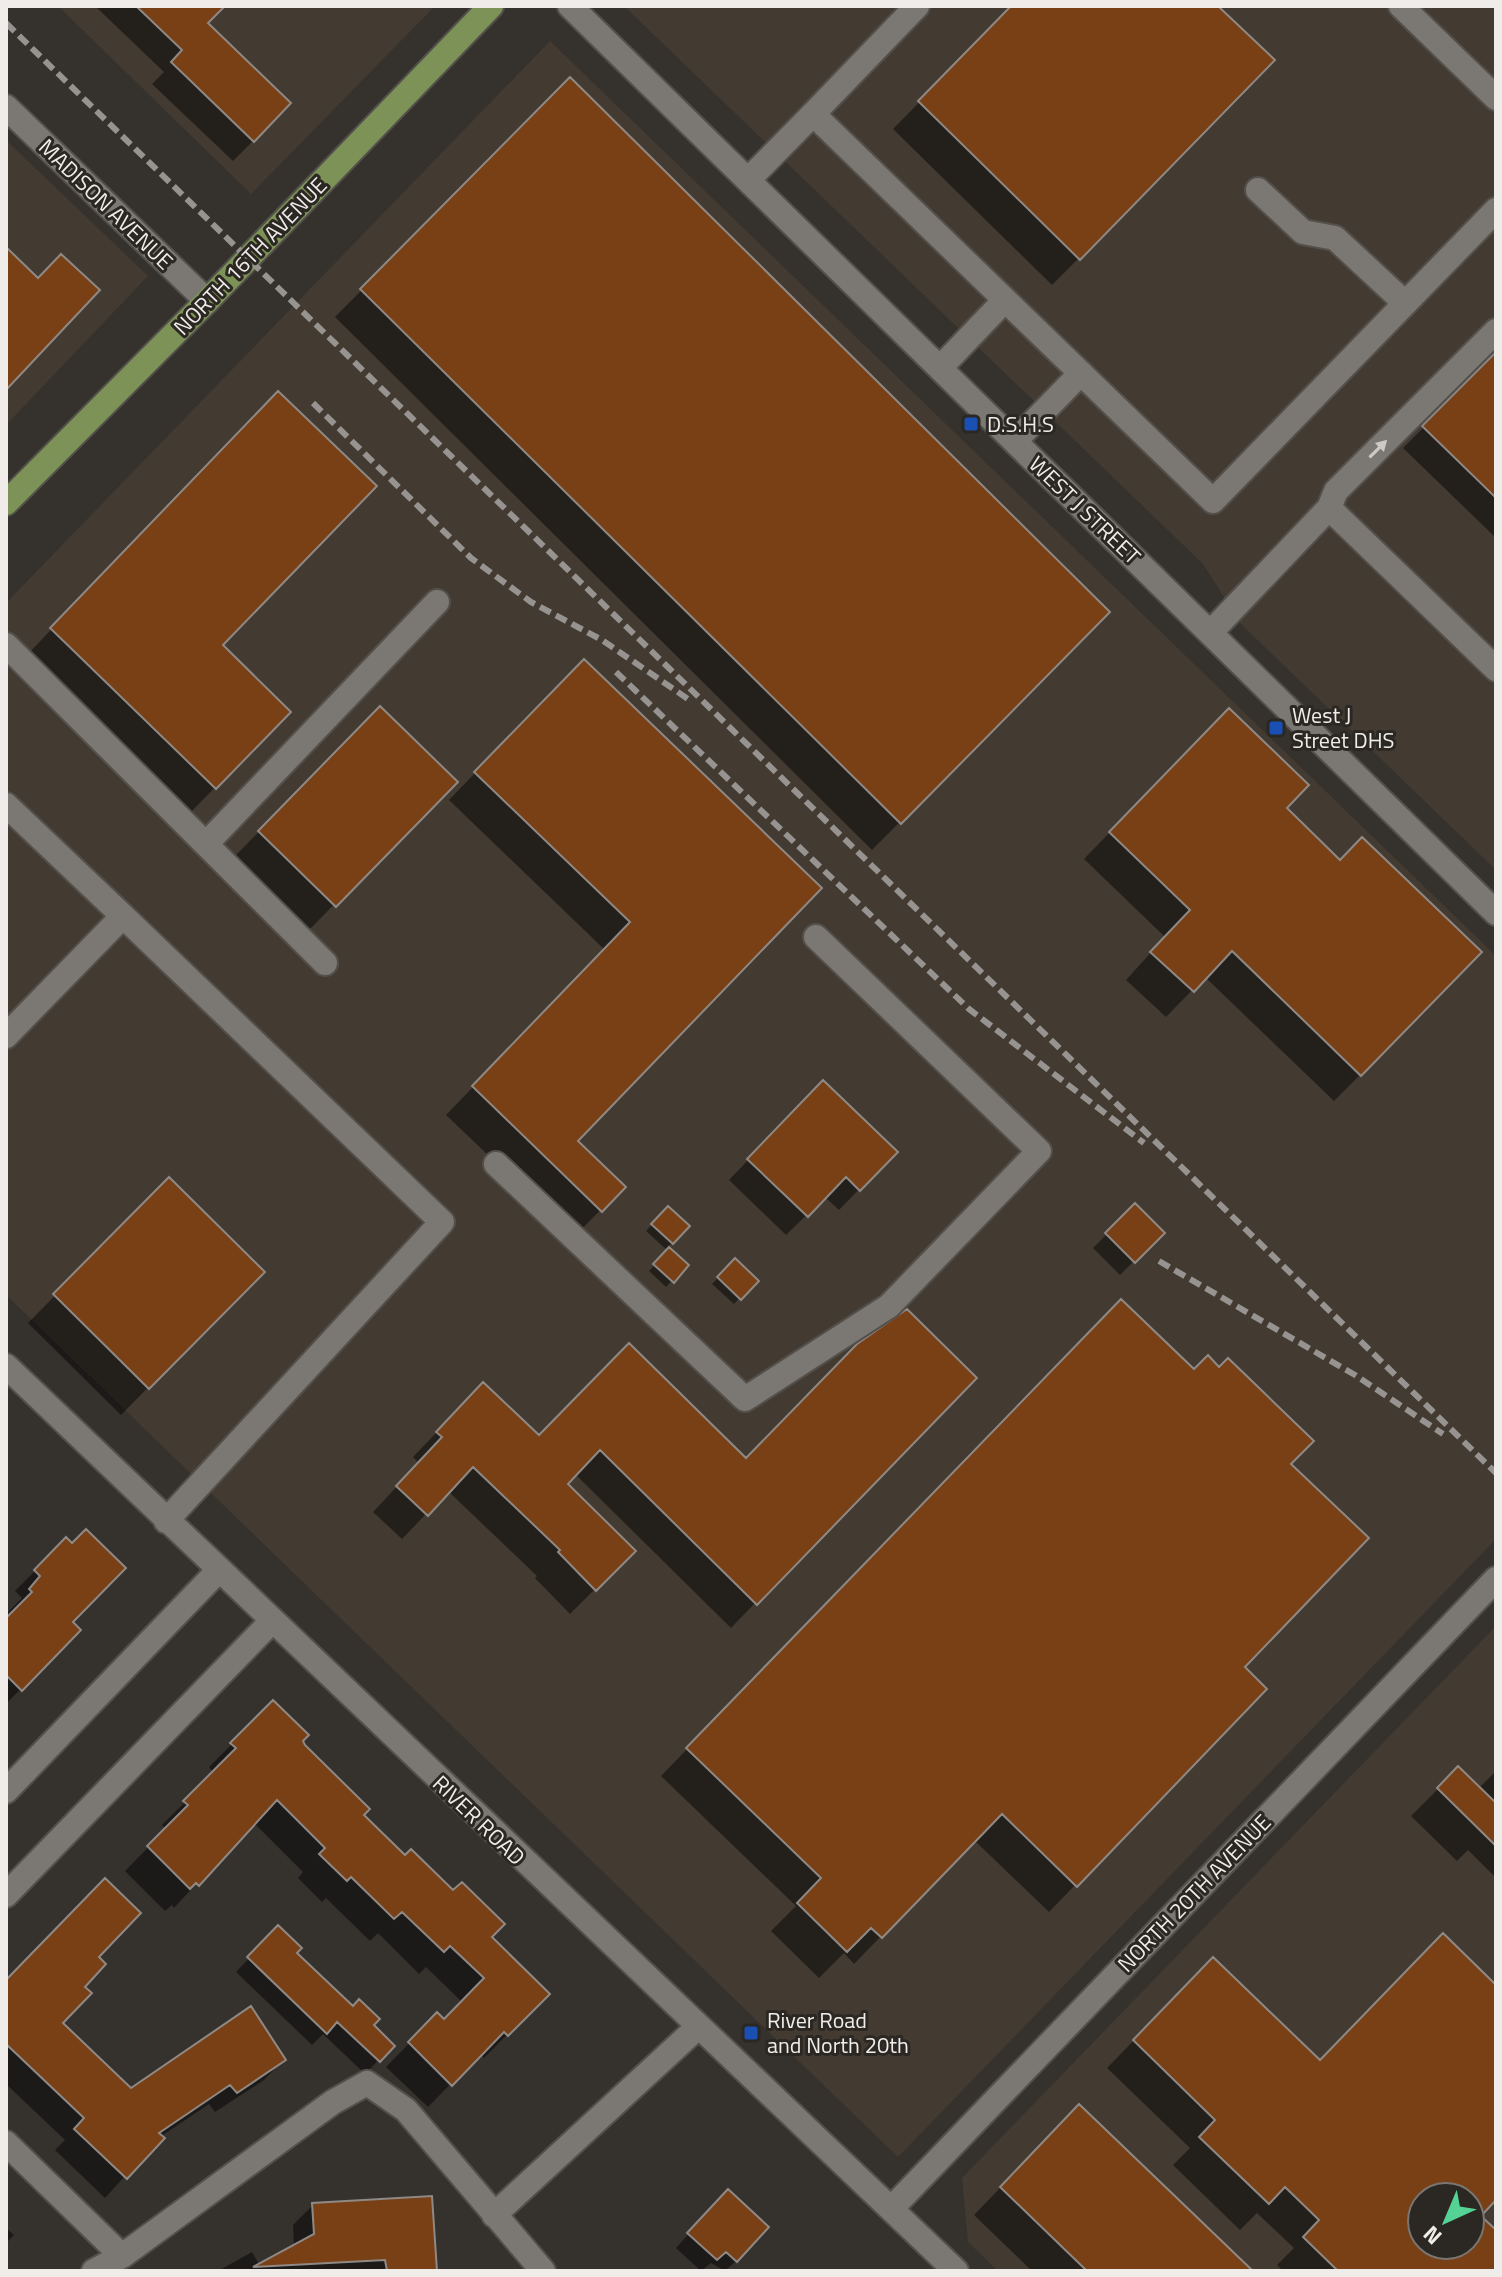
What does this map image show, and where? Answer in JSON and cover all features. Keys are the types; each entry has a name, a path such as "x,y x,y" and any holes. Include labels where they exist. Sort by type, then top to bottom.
{"main road":[{"name":"NORTH 16TH AVENUE","path":"6,503 207,301 491,6"}],"street":[{"name":"WEST J STREET","path":"570,6 1496,913"},
{"path":"748,180 917,6"},
{"path":"1401,6 1496,98"},
{"name":"MADISON AVENUE","path":"6,107 207,301"},
{"path":"813,114 1213,501 1496,210"},
{"path":"1258,190 1303,232 1335,238 1405,303"},
{"path":"940,368 1005,300"},
{"path":"1210,633 1329,508 1336,491 1496,331"},
{"path":"1015,441 1081,373"},
{"path":"1329,508 1496,669"},
{"path":"206,844 437,602"},
{"path":"6,645 325,963"},
{"path":"6,805 442,1222 166,1521"},
{"path":"6,1036 123,916"},
{"path":"496,1164 745,1399 889,1306 1039,1151 816,937"},
{"name":"RIVER ROAD","path":"6,1366 271,1622 956,2271"},
{"path":"9,1782 218,1571"},
{"name":"NORTH 20TH AVENUE","path":"892,2208 1496,1579"},
{"path":"6,1895 271,1622"},
{"path":"494,2215 698,2027"},
{"path":"94,2271 122,2256 333,2102 367,2083 406,2110 543,2271"},
{"path":"6,2143 122,2256"}],"shaded area":[{"path":"58,6 435,6 251,194"},
{"path":"624,6 1496,6 1496,870 1241,624 1203,564"},
{"path":"550,41 1496,956 1496,1539 898,2157 6,1295 6,603"},
{"path":"6,140 148,276 6,425"},
{"path":"1496,1626 1496,2271 998,2271 968,2242 962,2178"}],"building":[{"path":"136,6 225,6 208,23 291,103 254,142 171,62 182,50"},
{"path":"1011,6 1218,6 1275,60 1080,260 918,101"},
{"path":"570,77 1110,612 901,824 360,289"},
{"path":"6,247 38,278 61,254 100,290 6,390"},
{"path":"1496,352 1496,498 1422,426"},
{"path":"278,391 377,486 223,645 291,712 216,789 50,628"},
{"path":"584,659 822,888 578,1141 626,1187 602,1212 472,1086 630,922 474,772"},
{"path":"380,706 458,782 336,907 258,831"},
{"path":"1229,708 1309,785 1287,808 1340,860 1362,837 1482,952 1361,1076 1232,951 1194,992 1150,952 1190,910 1109,832"},
{"path":"823,1080 898,1152 860,1191 846,1177 808,1217 747,1159"},
{"path":"169,1177 265,1272 149,1389 53,1294"},
{"path":"1135,1203 1165,1233 1135,1263 1105,1233"},
{"path":"668,1206 690,1226 673,1244 651,1224"},
{"path":"669,1247 689,1265 674,1283 653,1264"},
{"path":"735,1258 759,1281 741,1300 717,1277"},
{"path":"1121,1299 1194,1369 1208,1355 1219,1367 1228,1358 1314,1441 1291,1464 1369,1538 1245,1667 1267,1689 1077,1887 1002,1814 882,1938 871,1928 847,1952 797,1903 821,1878 686,1748"},
{"path":"907,1309 977,1378 757,1605 600,1450 568,1484 636,1551 596,1591 558,1552 560,1550 473,1467 428,1516 396,1486 442,1437 436,1432 483,1382 539,1435 629,1343 746,1458 857,1344"},
{"path":"86,1529 126,1568 73,1622 81,1630 22,1691 6,1675 6,1618 32,1592 29,1589 40,1576 34,1570 66,1537 72,1543"},
{"path":"273,1700 309,1735 303,1741 305,1745 370,1809 364,1815 405,1855 411,1849 453,1890 462,1882 505,1924 492,1937 550,1994 508,2036 504,2032 452,2086 408,2042 437,2012 444,2019 484,1978 450,1946 444,1952 402,1912 394,1919 351,1877 347,1881 319,1854 325,1848 277,1800 199,1886 196,1883 190,1889 147,1846 188,1805 183,1801 236,1748 230,1743"},
{"path":"1458,1766 1496,1803 1496,1846 1437,1788"},
{"path":"105,1878 141,1913 99,1957 106,1964 85,1987 92,1993 63,2023 131,2088 251,2006 286,2060 237,2093 230,2085 159,2133 165,2138 127,2179 74,2129 84,2118 6,2044 6,1980"},
{"path":"278,1925 302,1948 297,1953 353,2006 359,1999 380,2019 374,2025 395,2046 380,2062 337,2022 327,2034 247,1957"},
{"path":"1443,1933 1496,1985 1496,2200 1486,2211 1486,2181 1406,2181 1406,2261 1486,2261 1486,2221 1496,2230 1496,2271 1338,2271 1303,2237 1319,2220 1285,2187 1269,2204 1199,2137 1215,2120 1133,2040 1213,1957 1320,2060"},
{"path":"1079,2104 1253,2271 1087,2271 1000,2187"},
{"path":"728,2189 769,2227 737,2262 726,2252 717,2260 687,2233"},
{"path":"432,2196 437,2271 387,2271 385,2260 253,2267 314,2234 312,2203"}],"railway":[{"path":"6,23 1496,1473"},
{"path":"313,403 471,558 531,602 602,640 688,699"},
{"path":"616,672 969,1009 1144,1143"},
{"path":"1159,1261 1355,1375 1443,1434"}],"place":[{"name":"D.S.H.S","path":"971,424"},
{"name":"West J Street DHS","path":"1276,728"},
{"name":"River Road and North 20th","path":"751,2033"}]}
